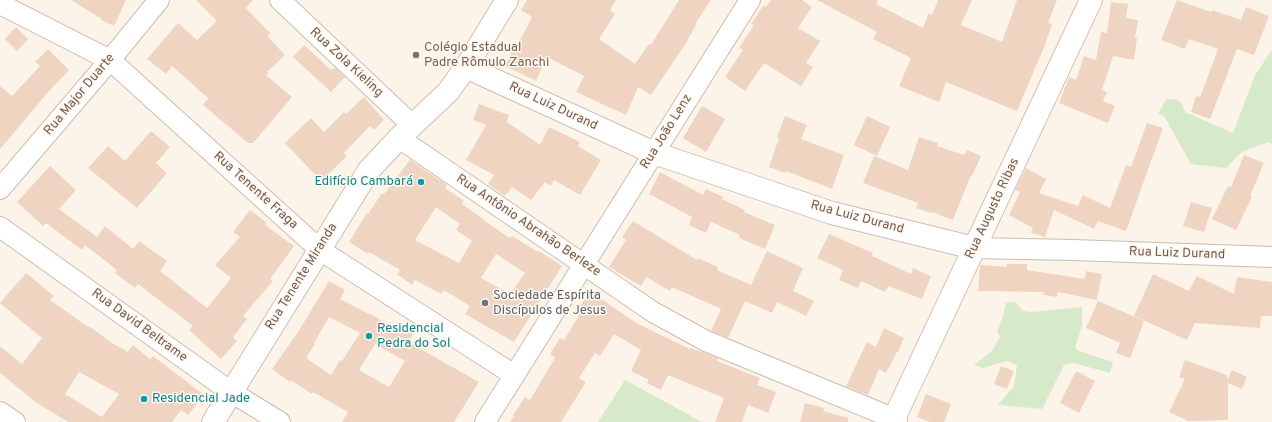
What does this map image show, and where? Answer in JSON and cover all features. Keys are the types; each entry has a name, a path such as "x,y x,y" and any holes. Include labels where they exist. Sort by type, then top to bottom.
{"street":[{"name":"Rua Major Duarte","path":"0,189 159,0"},
{"name":"Rua Zola Kieling","path":"280,0 406,132"},
{"name":"Rua Tenente Miranda","path":"213,422 369,170 448,92 466,67 507,0"},
{"name":"Rua João Lenz","path":"485,422 750,0"},
{"name":"Rua Augusto Ribas","path":"896,421 898,410 1092,0"},
{"name":"Rua Tenente Fraga","path":"0,4 110,60 320,250 514,375"},
{"name":"Rua Luiz Durand","path":"466,67 654,153 832,213 974,248 1272,257"},
{"name":"Rua Antônio Abrahão Berleze","path":"406,132 584,264 653,312 706,342 896,421"},
{"name":"Rua David Beltrame","path":"0,227 231,392 280,422"},
{"path":"0,412 15,422"}],"green space":[{"path":"1272,50 1272,144 1269,142 1242,152 1226,168 1191,164 1164,116 1158,113 1167,99 1176,99 1182,104 1185,112 1233,133 1255,75"},
{"path":"1015,302 1023,311 1031,312 1082,307 1082,326 1075,348 1079,351 1113,362 1110,373 1074,363 1064,365 1042,409 998,405 1014,386 1017,365 1007,361 983,368 974,365 992,351 1000,337 997,331 1003,317 1006,303"},
{"path":"625,380 702,422 598,422"}],"building":[{"path":"71,0 126,0 114,26 101,20 102,19"},
{"path":"196,0 253,0 246,8 270,33 267,36 285,55 267,72 268,73 266,75 292,97 253,143 248,143 203,105 208,98 172,66 166,74 147,59 178,23 197,40 217,21"},
{"path":"527,0 616,0 610,10 615,14 599,39 635,64 649,44 651,45 679,0 711,0 695,24 696,25 686,43 651,95 638,87 626,115 576,92 584,76 547,57 536,81 505,66 532,17 521,10"},
{"path":"771,0 802,0 812,7 798,28 820,41 806,63 813,67 801,86 764,63 745,91 725,77 743,50 739,48 754,25 751,24 763,6 766,7"},
{"path":"817,0 878,0 876,4 923,28 929,13 932,15 938,0 972,0 961,25 1002,42 1017,0 1057,0 1048,23 1052,24 1045,45 1017,111 946,82 939,102 899,86 911,58 873,39 877,32"},
{"path":"1177,0 1211,12 1212,10 1241,20 1246,7 1269,16 1254,55 1237,49 1210,119 1191,112 1196,96 1200,97 1218,49 1189,39 1185,49 1161,40"},
{"path":"1111,2 1128,4 1126,18 1138,20 1134,60 1113,56 1102,90 1107,92 1103,101 1115,106 1108,123 1059,103 1069,77 1076,80 1084,56 1096,60 1101,32 1107,33"},
{"path":"16,27 28,39 17,51 5,39"},
{"path":"304,45 331,70 335,68 345,77 331,92 293,57"},
{"path":"48,49 69,70 0,149 0,86 12,96 40,66 35,62"},
{"path":"364,97 384,120 374,130 370,126 344,153 347,156 321,181 285,143 311,118 324,132 344,112 346,114"},
{"path":"479,104 509,115 507,122 540,145 549,127 580,142 578,146 601,160 580,195 554,180 551,186 545,182 531,200 512,187 505,196 488,184 494,175 466,160 486,125 473,120"},
{"path":"702,106 725,119 706,152 683,138"},
{"path":"785,116 807,125 801,139 844,155 832,189 786,171 785,173 769,167 779,138 777,137"},
{"path":"867,116 890,127 877,156 854,145"},
{"path":"1147,123 1163,128 1126,231 1098,221 1094,229 1054,210 1045,237 1031,233 1033,228 1009,215 1020,192 1015,190 1026,168 1046,179 1039,193 1078,206 1083,195 1110,208 1126,165 1131,167"},
{"path":"151,131 170,147 156,163 167,173 137,208 88,168 108,146 125,161"},
{"path":"919,137 938,143 937,146 964,155 967,150 981,156 972,176 971,175 953,220 916,208 918,203 863,183 874,156 908,170"},
{"path":"1244,155 1264,163 1250,196 1252,197 1236,230 1212,219 1228,186 1231,187"},
{"path":"410,160 447,185 445,188 464,201 462,204 483,220 510,238 512,236 562,266 514,342 465,314 470,306 444,290 441,294 415,280 412,285 397,274 400,270 369,252 368,254 349,242 367,213 368,214 382,193 384,194","holes":["436,207 460,224 456,230 472,241 459,263 415,240","496,254 525,273 510,294 481,278"]},
{"path":"50,166 76,190 59,209 97,237 105,226 133,249 139,241 167,261 160,271 207,308 231,278 215,265 240,237 233,232 250,210 267,223 265,225 294,246 270,279 273,281 243,316 247,319 233,337 237,341 221,359 189,330 193,326 138,284 135,288 115,273 117,270 85,245 82,250 46,223 43,226 17,202"},
{"path":"660,172 703,195 706,189 723,197 722,199 745,210 744,212 775,225 765,249 739,238 740,235 711,222 706,233 689,225 692,217 649,194"},
{"path":"1191,202 1212,208 1204,232 1183,226"},
{"path":"633,221 697,260 698,258 718,267 717,270 751,285 767,251 803,268 793,291 814,301 806,316 777,302 772,313 745,301 728,338 711,331 721,309 672,287 670,291 646,277 641,286 609,267 626,240 622,237"},
{"path":"829,234 873,253 872,256 911,274 913,268 931,276 922,299 888,286 885,292 861,281 858,288 839,280 843,270 817,258"},
{"path":"1007,264 1027,264 1027,270 1085,279 1086,271 1102,274 1097,300 1058,292 1057,297 1043,295 1044,292 978,291 980,265 1007,267"},
{"path":"26,273 54,296 50,300 88,327 89,326 112,343 128,352 133,345 150,359 153,356 204,395 188,415 181,410 172,422 68,422 37,403 0,373 0,346 22,364 42,338 0,303","holes":["79,372 119,394 102,417 65,394"]},
{"path":"1153,274 1189,291 1197,276 1234,294 1237,277 1272,282 1272,316 1261,316 1260,328 1195,323 1187,340 1134,316"},
{"path":"329,281 345,290 340,299 371,314 394,328 396,324 413,334 408,342 479,382 454,422 342,422 348,412 313,392 312,394 291,380 290,382 272,369 298,332","holes":["329,317 360,333 331,375 306,358","375,344 405,361 389,387 359,370"]},
{"path":"590,291 636,323 690,349 701,351 718,358 717,361 760,378 757,385 776,392 768,413 748,405 742,422 715,422 724,398 668,375 661,390 647,383 649,380 631,371 641,350 614,334 600,356 595,353 579,378 586,382 561,422 510,422 525,397 530,400 555,358 550,354 560,338 564,340 582,311 578,309"},
{"path":"1098,301 1144,321 1130,358 1116,353 1120,343 1086,328"},
{"path":"884,328 904,338 886,373 879,369 868,395 846,386 867,342 876,347"},
{"path":"1185,360 1227,375 1227,380 1232,370 1247,377 1242,389 1228,383 1228,420 1188,421 1169,412 1185,379 1179,377"},
{"path":"1001,366 1014,371 1007,389 994,384"},
{"path":"1076,371 1095,381 1079,413 1060,403"},
{"path":"926,394 951,404 944,422 930,422 917,417"},
{"path":"805,403 824,408 823,411 848,418 848,422 800,422"}],"place":[{"name":"Colégio Estadual Padre Rômulo Zanchi","path":"416,55"},
{"name":"Edifício Cambará","path":"421,182"},
{"name":"Sociedade Espírita Discípulos de Jesus","path":"485,303"},
{"name":"Residencial Pedra do Sol","path":"369,336"},
{"name":"Residencial Jade","path":"144,399"}]}
